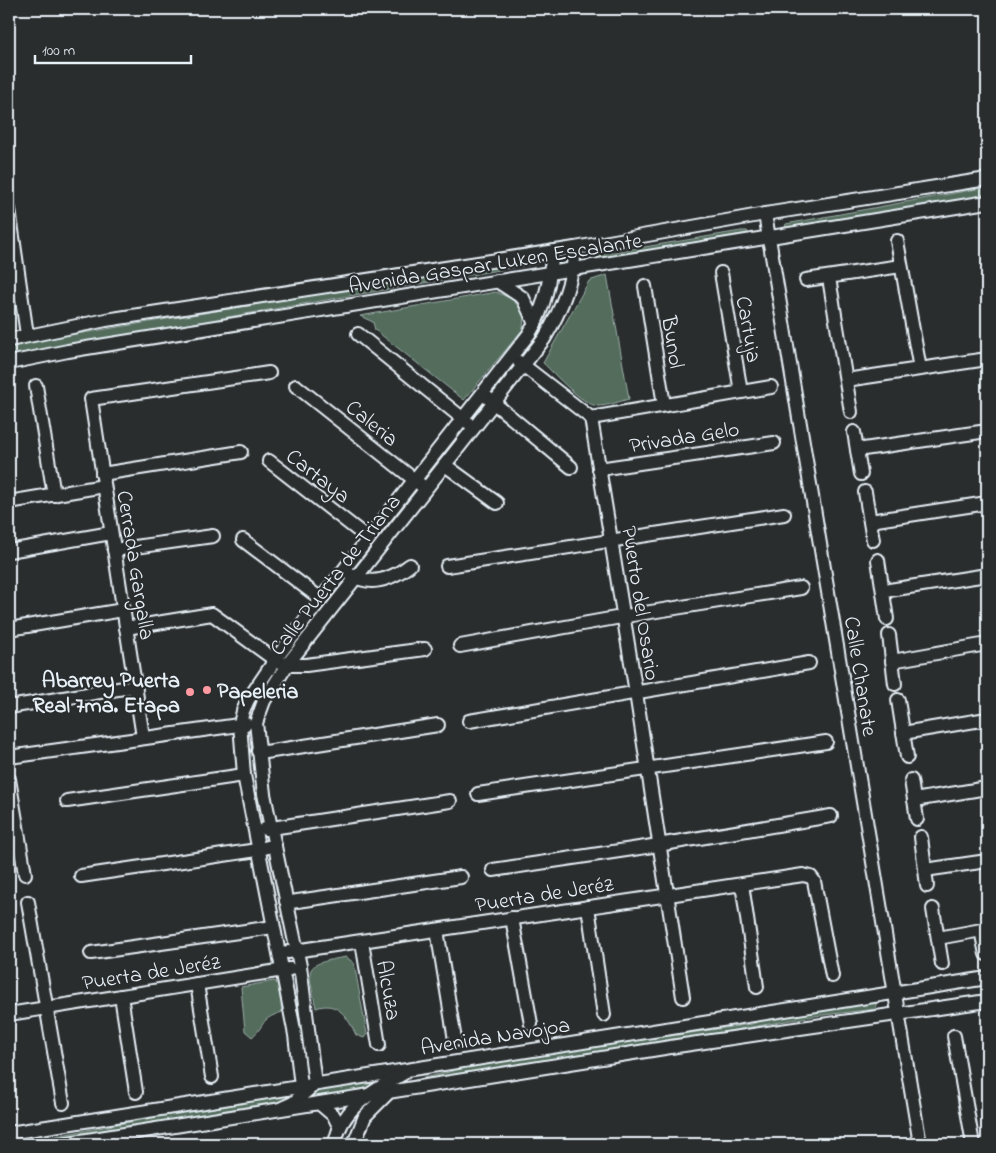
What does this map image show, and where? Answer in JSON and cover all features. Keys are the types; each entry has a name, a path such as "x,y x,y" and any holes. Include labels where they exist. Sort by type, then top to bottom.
{"street":[{"name":"Avenida Gaspar Luken Escalante","path":"9,340 106,320 575,248 765,214 987,179"},
{"name":"Avenida Gaspar Luken Escalante","path":"9,363 68,351 987,202"},
{"path":"9,210 27,335"},
{"name":"Calle Chanate","path":"765,214 920,1144"},
{"path":"897,241 920,369"},
{"name":"Calle Puerta de Triana","path":"315,1084 300,966 274,845 258,751 256,724 264,701 287,665 544,339 559,312 574,269 575,248"},
{"name":"Calle Puerta de Triana","path":"301,1086 295,1035 257,850 244,775 240,724 248,700 275,660 320,599 535,324 543,307 551,272 553,251"},
{"path":"806,280 901,266"},
{"name":"Cartuja","path":"720,273 741,392"},
{"path":"829,278 851,412"},
{"path":"497,281 523,298 535,324"},
{"name":"Bunol","path":"644,286 664,405"},
{"path":"543,307 559,312"},
{"path":"358,334 473,427"},
{"path":"511,356 591,418 771,387"},
{"path":"846,380 987,359"},
{"name":"Cerrada Gargalla","path":"143,737 91,399 269,373"},
{"path":"36,386 54,495"},
{"name":"Caleria","path":"296,386 426,489"},
{"path":"481,393 571,467"},
{"name":"Puerto del Osario","path":"591,418 624,616 683,997"},
{"path":"857,450 987,431"},
{"path":"854,432 861,474"},
{"name":"Privada Gelo","path":"599,469 774,443"},
{"path":"9,502 54,495 103,480 241,452"},
{"name":"Cartaya","path":"269,461 368,540"},
{"path":"445,465 497,502"},
{"path":"865,492 873,540"},
{"path":"870,521 987,503"},
{"path":"447,566 784,514"},
{"path":"9,551 111,533"},
{"path":"114,550 214,536"},
{"path":"244,540 320,599"},
{"path":"878,560 886,619"},
{"path":"344,570 355,578 367,581 394,577 410,565"},
{"path":"882,591 987,575"},
{"path":"460,646 624,616 801,588"},
{"path":"9,629 123,610"},
{"path":"126,628 212,614 275,660 287,665 306,665 425,649"},
{"path":"889,635 895,684"},
{"path":"892,661 987,644"},
{"path":"469,721 809,664"},
{"path":"9,707 136,686"},
{"path":"898,700 907,757"},
{"path":"903,733 987,719"},
{"path":"9,757 240,724 256,724"},
{"path":"258,751 438,725"},
{"path":"478,794 826,742"},
{"path":"67,801 244,775"},
{"path":"9,779 25,874"},
{"path":"911,780 917,819"},
{"path":"914,800 987,788"},
{"path":"254,833 271,828 278,829 450,801"},
{"path":"493,870 659,845 831,816"},
{"path":"921,837 928,886"},
{"path":"80,876 257,850 274,845"},
{"path":"925,870 987,860"},
{"name":"Puerta de Jeréz","path":"279,955 296,950 362,942 666,894 803,875 814,881 832,976"},
{"path":"286,901 292,902 461,877"},
{"path":"742,884 757,988"},
{"path":"28,902 63,1103"},
{"path":"588,907 604,1014"},
{"path":"933,909 942,964"},
{"path":"512,918 532,1024"},
{"path":"91,953 273,927"},
{"path":"938,938 984,929 986,954"},
{"path":"437,930 455,1040"},
{"name":"Alcuza","path":"362,942 379,1044"},
{"name":"Puerta de Jeréz","path":"9,1014 282,971 300,966"},
{"name":"Avenida Navojoa","path":"17,1135 301,1086 987,978"},
{"path":"198,984 212,1077"},
{"path":"121,996 136,1092"},
{"name":"Avenida Navojoa","path":"62,1144 280,1108 388,1094 677,1046 987,1001"},
{"path":"295,1035 308,1033"},
{"path":"954,1036 973,1144"},
{"path":"335,1144 338,1128 350,1110 366,1096 410,1069"},
{"path":"280,1108 293,1103 315,1084"},
{"path":"320,1104 334,1116 338,1128 355,1140 371,1108 388,1094"},
{"path":"17,1135 28,1144"}],"green space":[{"path":"987,187 987,196 785,228 786,224"},
{"path":"747,231 748,233 596,259 588,258 590,256"},
{"path":"538,258 541,260 539,263 9,355 9,348 46,339"},
{"path":"607,275 629,399 598,406 577,395 543,363 589,281"},
{"path":"496,292 512,299 524,313 523,329 464,400 375,330 373,322 360,316"},
{"path":"346,957 354,963 367,1034 364,1038 356,1035 341,1012 330,1006 316,1008 310,976 311,970 321,962"},
{"path":"274,981 278,984 282,1012 269,1017 252,1037 245,1031 241,987"},
{"path":"869,1002 876,1003 876,1009 814,1016 627,1049 402,1083 491,1062 752,1024 767,1018"},
{"path":"388,1078 362,1092 307,1100 309,1092"},
{"path":"297,1094 296,1099 220,1111 186,1121 44,1140 45,1138 214,1106"}],"place":[{"name":"Papeleria","path":"207,690"},
{"name":"Abarrey Puerta Real 7ma. Etapa","path":"190,692"}]}
